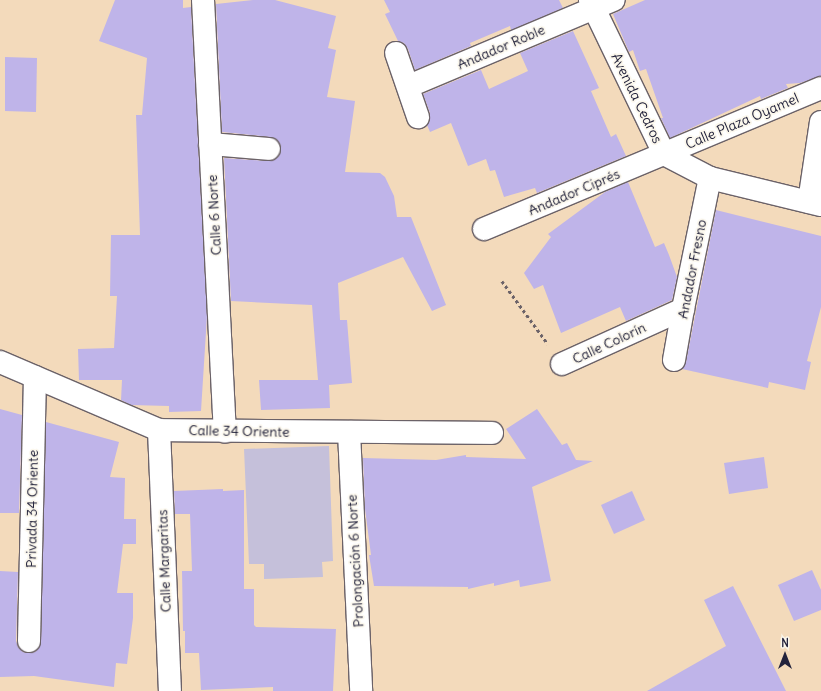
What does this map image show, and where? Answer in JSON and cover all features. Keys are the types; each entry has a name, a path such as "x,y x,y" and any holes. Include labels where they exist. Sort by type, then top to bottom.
{"street":[{"name":"Calle 6 Norte","path":"203,0 225,431"},
{"name":"Andador Roble","path":"409,86 592,4 614,0"},
{"name":"Avenida Cedros","path":"592,4 664,154 710,178 815,203"},
{"path":"396,53 409,86 418,117"},
{"name":"Calle Plaza Oyamel","path":"664,154 821,88"},
{"path":"815,203 821,122"},
{"path":"210,144 269,149"},
{"name":"Andador Ciprés","path":"484,229 664,154"},
{"name":"Andador Fresno","path":"674,360 710,178"},
{"name":"Calle Colorín","path":"562,364 683,309"},
{"name":"Calle 34 Oriente","path":"0,362 159,430 492,433"},
{"name":"Privada 34 Oriente","path":"29,641 35,377"},
{"name":"Calle Margaritas","path":"159,430 170,691"},
{"name":"Prolongación 6 Norte","path":"349,432 361,691"}],"path":[{"name":"Calle Colorín","path":"502,281 562,364"}],"shaded area":[{"path":"329,446 333,561 322,562 323,577 264,579 264,564 249,564 244,449"}],"building":[{"path":"115,0 183,0 183,8 191,7 207,316 201,411 169,412 169,406 131,405 121,400 122,380 79,380 78,349 114,348 117,296 110,296 111,235 140,235 136,115 142,115 147,58 99,41"},
{"path":"253,0 275,0 336,16 328,48 336,50 327,97 355,101 345,172 380,173 385,177 394,196 397,217 411,217 446,305 432,311 403,257 338,283 340,320 347,320 352,383 329,385 330,408 261,410 259,380 318,380 312,305 231,301 224,158 268,161 274,160 279,156 281,150 280,144 276,139 270,137 222,132 216,4"},
{"path":"384,0 559,0 563,8 511,30 510,26 470,43 471,46 415,70 408,49 404,43 398,41 385,14 390,12"},
{"path":"645,0 821,0 821,76 800,83 786,84 788,88 761,99 760,96 670,138 661,118 663,118 646,69 640,71 633,50 629,52 613,14"},
{"path":"573,31 599,88 591,91 611,137 616,134 626,156 537,193 535,188 504,197 495,170 490,171 486,159 468,166 451,123 430,132 427,125 430,120 430,113 423,94 481,70 489,89 528,71 520,53"},
{"path":"5,57 37,58 36,112 5,111"},
{"path":"628,182 655,247 664,243 669,255 677,277 672,300 626,321 620,307 561,333 543,285 534,289 524,273 551,237 548,234 605,192"},
{"path":"716,210 821,236 821,307 807,361 811,362 805,390 769,382 768,388 682,369 686,362"},
{"path":"0,409 22,415 19,513 0,513"},
{"path":"537,409 562,445 567,443 576,460 593,461 532,487 551,581 520,587 519,580 494,586 494,583 468,589 468,587 374,586 369,555 371,555 365,509 363,458 436,460 466,455 466,457 526,459 506,429"},
{"path":"46,422 119,442 110,477 125,478 124,519 136,519 136,544 123,544 117,593 133,593 133,618 127,664 116,663 114,687 34,676 0,677 0,571 18,572 16,641 18,647 23,652 35,652 39,648 41,642"},
{"path":"764,457 768,488 729,494 724,463"},
{"path":"223,489 223,491 244,490 244,589 254,589 254,625 256,627 336,629 333,691 273,691 273,687 201,690 199,653 185,653 185,631 183,631 182,571 192,571 190,514 175,514 174,491"},
{"path":"632,491 645,520 614,534 601,505"},
{"path":"812,570 821,590 821,610 794,621 778,585"},
{"path":"733,586 786,691 647,691 726,646 704,600"}]}
